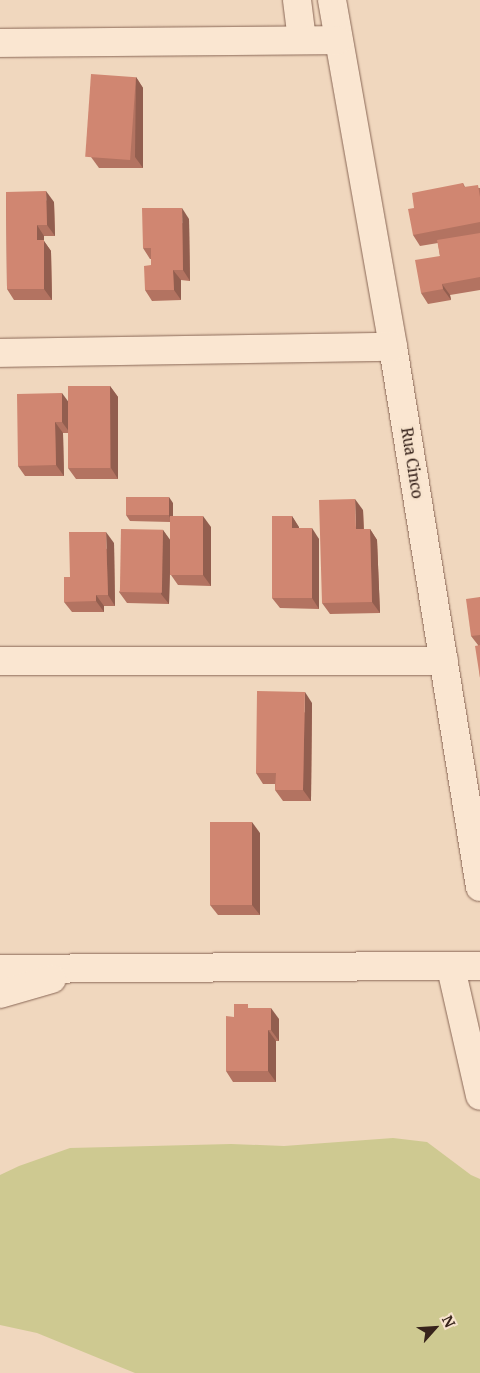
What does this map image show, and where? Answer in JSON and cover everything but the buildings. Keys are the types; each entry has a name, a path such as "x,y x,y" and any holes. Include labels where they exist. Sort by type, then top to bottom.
{"street":[{"path":"297,0 302,40"},
{"name":"Rua Cinco","path":"332,0 393,347 480,887"},
{"path":"0,42 338,40"},
{"path":"0,353 393,347"},
{"path":"0,661 444,661"},
{"path":"0,969 451,968 480,966"},
{"path":"451,968 480,1096"},
{"path":"0,994 85,969"}],"shaded area":[{"path":"393,1138 427,1142 471,1175 480,1179 480,1373 135,1373 37,1333 0,1325 0,1175 19,1166 70,1148 231,1144 284,1146"}]}
